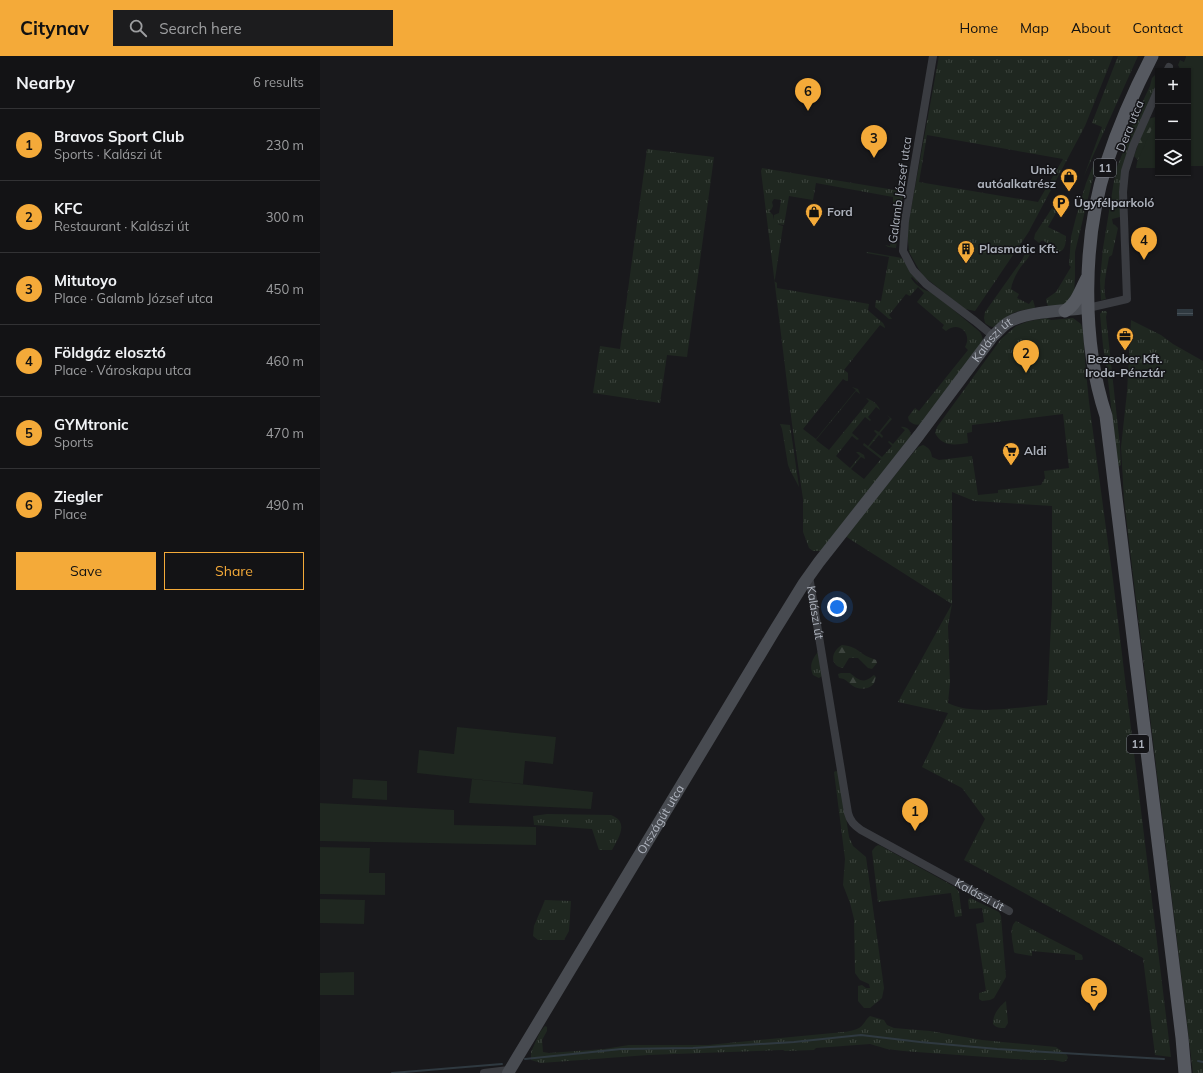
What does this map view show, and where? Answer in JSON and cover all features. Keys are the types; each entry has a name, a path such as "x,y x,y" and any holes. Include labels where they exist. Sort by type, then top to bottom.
{"main road":[{"name":"11","path":"1152,56 1126,109 1106,163 1097,198 1090,244 1088,324 1099,395 1106,416 1185,1073"},
{"path":"1065,311 1074,303 1089,274"},
{"name":"Kalászi út","path":"809,576 919,435 993,336 1008,322 1018,317 1088,308"},
{"name":"11","path":"1099,395 1097,416 1177,1073"},
{"name":"Országút utca","path":"510,1069 809,576"}],"street":[{"name":"Galamb József utca","path":"933,56 905,221 903,251 913,270 926,284 993,336"},
{"name":"Dera utca","path":"1088,308 1127,299 1123,192 1125,171 1133,146 1155,97"},
{"name":"Kalászi út","path":"809,576 850,819 861,830 1009,911"},
{"path":"484,1073 510,1069"}],"green space":[{"path":"939,56 1113,56 1085,126 1028,233 975,311 965,309 922,275 909,252 907,231","holes":["927,135 1063,159 1038,202 919,182"]},
{"path":"1118,56 1138,56 1084,176 1102,127 1092,123"},
{"path":"1203,56 1203,166 1191,166 1191,68 1180,68 1178,65 1180,60 1184,62 1186,57"},
{"path":"1155,75 1155,88 1127,156 1121,214 1120,217 1112,219 1113,224 1118,228 1112,255 1109,257 1106,273 1104,289 1106,299 1101,300 1100,280 1103,248 1116,169 1131,133 1133,122 1150,86 1152,78"},
{"path":"1155,117 1155,166 1143,166 1134,156 1148,119"},
{"path":"1155,122 1155,168 1136,168 1137,162"},
{"path":"647,149 714,157 687,357 667,355 660,403 593,393 600,346 620,349"},
{"path":"1095,161 1097,161 1075,252 1074,297 1065,305 1048,306 1046,299 1056,292 1071,267 1069,265 1071,237 1086,183"},
{"path":"762,168 901,191 903,194 896,248 885,245 890,246 898,203 893,202 893,197 816,183 813,200 789,196 784,225 777,224 783,226 774,280 761,171","holes":["774,199 781,200 779,213 774,215 774,220 773,215 769,211 773,206 772,202"]},
{"path":"1052,208 1057,211 1048,227 1066,236 1066,242 1063,250 1058,252 1054,252 1056,248 1042,240 1039,243 1034,239 1035,234"},
{"path":"1029,246 1029,255 1017,273 1011,289 1019,294 1017,298 1029,304 1033,300 1035,307 1034,309 1016,312 1005,318 996,326 989,326 985,323 985,312 1022,260"},
{"path":"868,252 902,258 917,279 918,283 912,277 911,278 917,285 932,292 980,332 982,336 983,341 919,425 910,422 908,417 915,408 919,411 968,350 965,347 967,342 966,333 955,327 946,331 942,328 944,325 917,302 924,293 918,287 910,296 906,294 889,315 892,319 889,319 875,307 876,300 881,301 889,257 866,253"},
{"path":"775,281 777,283 777,288 869,304 868,310 883,323 885,327 880,325 844,370 848,373 848,381 843,379 803,429 816,439 856,390 852,387 858,389 860,394 856,391 816,440 829,450 869,401 866,398 874,402 880,410 876,407 868,417 871,420 870,421 865,417 852,433 859,439 857,440 852,436 836,456 850,468 860,456 856,452 864,455 865,459 861,457 851,469 864,479 881,459 863,445 864,443 868,446 877,434 874,431 879,432 890,418 887,415 892,419 880,433 883,436 882,438 879,435 869,447 882,457 892,446 888,442 889,441 893,444 905,430 901,427 908,429 911,434 911,436 822,550 818,551 813,551 809,548 803,532 803,499 792,424"},
{"path":"1102,311 1107,312 1106,317 1120,446 1121,465 1118,467 1103,346 1100,314"},
{"path":"1047,318 1051,320 1073,318 1081,324 1083,330 1089,402 1113,580 1171,1057 1155,1055 1143,958 964,860 985,819 962,788 922,767 948,713 898,702 952,604 845,536 918,447 923,445 927,447 932,457 939,460 972,456 978,495 998,493 998,490 1041,485 1045,478 1044,471 1069,468 1063,414 972,425 972,432 967,433 968,443 945,443 938,438 935,433 937,427 1001,339 1016,326 1029,321","holes":["952,492 974,501 1052,506 1052,604 1047,705 983,710 958,707 948,703 950,682 948,626 952,604"]},
{"path":"1131,320 1161,335 1173,344 1203,361 1203,1073 1193,1073 1124,500 1121,447 1127,392"},
{"path":"780,424 790,425 799,487 788,465"},
{"path":"842,645 853,648 876,660 877,663 872,669 868,668 858,658 849,658 843,668 838,667 833,658 838,648"},
{"path":"818,652 822,676 819,678 813,675 811,669 814,657"},
{"path":"850,673 856,678 862,680 867,680 874,675 876,677 874,683 870,687 861,689 851,685 842,678 839,678 838,674"},
{"path":"457,727 556,737 553,764 525,761 523,784 417,773 419,750 454,754"},
{"path":"834,772 839,772 849,837 853,846 866,857 884,988 882,998 870,1008 864,1008 858,1001 858,986 862,985 866,988 870,988 869,984 860,980 855,973 854,919 843,885 845,859"},
{"path":"353,779 387,781 387,800 352,798"},
{"path":"472,779 593,792 591,809 469,803"},
{"path":"320,803 454,810 454,825 536,827 536,845 320,841"},
{"path":"547,814 611,815 617,818 620,822 621,831 612,850 599,850 592,829 534,825 533,816"},
{"path":"878,845 955,887 959,892 962,916 955,917 951,893 878,902 872,851"},
{"path":"320,847 370,848 369,873 385,873 385,895 320,894"},
{"path":"970,898 999,912 1001,916 1006,977 994,998 990,1000 982,1001 979,999 979,993 986,991 976,924 984,922 982,908 969,909 968,900"},
{"path":"320,899 365,900 364,924 320,923"},
{"path":"545,900 571,901 569,931 564,940 538,940 533,936 534,926"},
{"path":"1016,921 1082,955 1083,959 1075,960 1075,955 1032,951 1032,956 1015,953 1012,940 1012,927"},
{"path":"354,972 354,995 320,995 320,973"},
{"path":"1006,1001 1008,1023 1005,1028 998,1028 993,1024 994,1017 999,1008"},
{"path":"870,1016 884,1020 887,1025 894,1028 930,1031 982,1040 1056,1047 1067,1055 1068,1058 1063,1062 1053,1060 1030,1060 903,1051 887,1049 870,1044 816,1048 814,1050 648,1055 541,1063 531,1060 531,1052 540,1032 545,1026 547,1027 547,1031 542,1040 543,1052 549,1053 604,1049 629,1045 708,1045 843,1032 859,1028"}],"shaded area":[{"path":"1177,309 1193,309 1193,316 1177,316"}],"waterway":[{"path":"525,1059 621,1049 693,1048 794,1042 861,1035 997,1049 1164,1059"},
{"path":"1198,1061 1203,1062"},
{"path":"392,1073 502,1064"}],"place":[{"name":"Ziegler","path":"808,111"},
{"name":"Mitutoyo","path":"874,158"},
{"name":"Unix autóalkatrész","path":"1069,192"},
{"name":"Ügyfélparkoló","path":"1061,218"},
{"name":"Ford","path":"814,227"},
{"name":"Földgáz elosztó","path":"1144,260"},
{"name":"Plasmatic Kft.","path":"966,264"},
{"name":"Bezsoker Kft. Iroda-Pénztár","path":"1125,351"},
{"name":"KFC","path":"1026,373"},
{"name":"Aldi","path":"1011,466"},
{"name":"Bravos Sport Club","path":"915,831"},
{"name":"GYMtronic","path":"1094,1011"}]}
